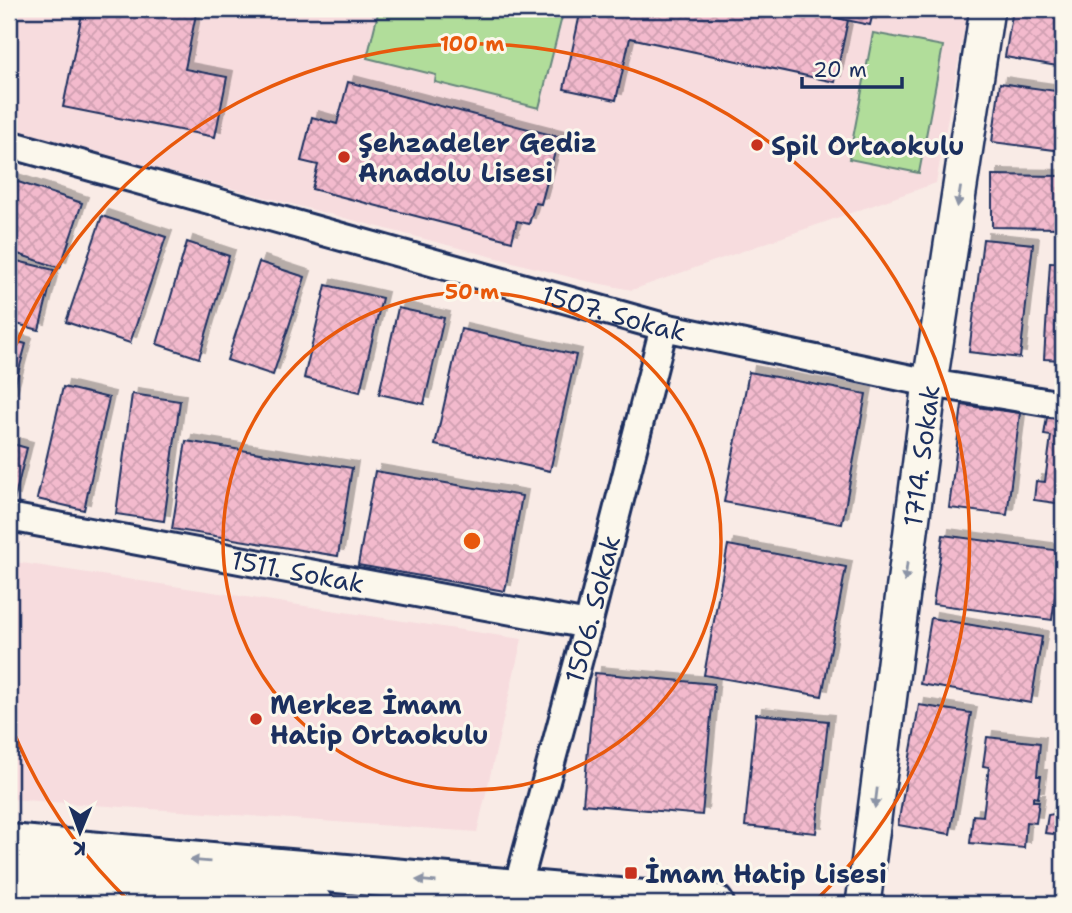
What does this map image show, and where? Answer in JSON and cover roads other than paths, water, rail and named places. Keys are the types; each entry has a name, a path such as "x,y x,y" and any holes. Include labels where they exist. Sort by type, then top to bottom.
{"main road":[{"path":"9,844 714,904"},
{"path":"9,878 313,904"}],"street":[{"name":"1714. Sokak","path":"863,904 930,383 987,9"},
{"name":"1507. Sokak","path":"9,144 664,327 930,383 1063,405"},
{"name":"1506. Sokak","path":"517,889 589,625 664,327"},
{"name":"1511. Sokak","path":"9,517 589,625"}],"place":[{"name":"Spil Ortaokulu","path":"757,145"},
{"name":"Şehzadeler Gediz Anadolu Lisesi","path":"344,157"},
{"name":"Merkez İmam Hatip Ortaokulu","path":"256,719"},
{"name":"İmam Hatip Lisesi","path":"631,873"}]}
